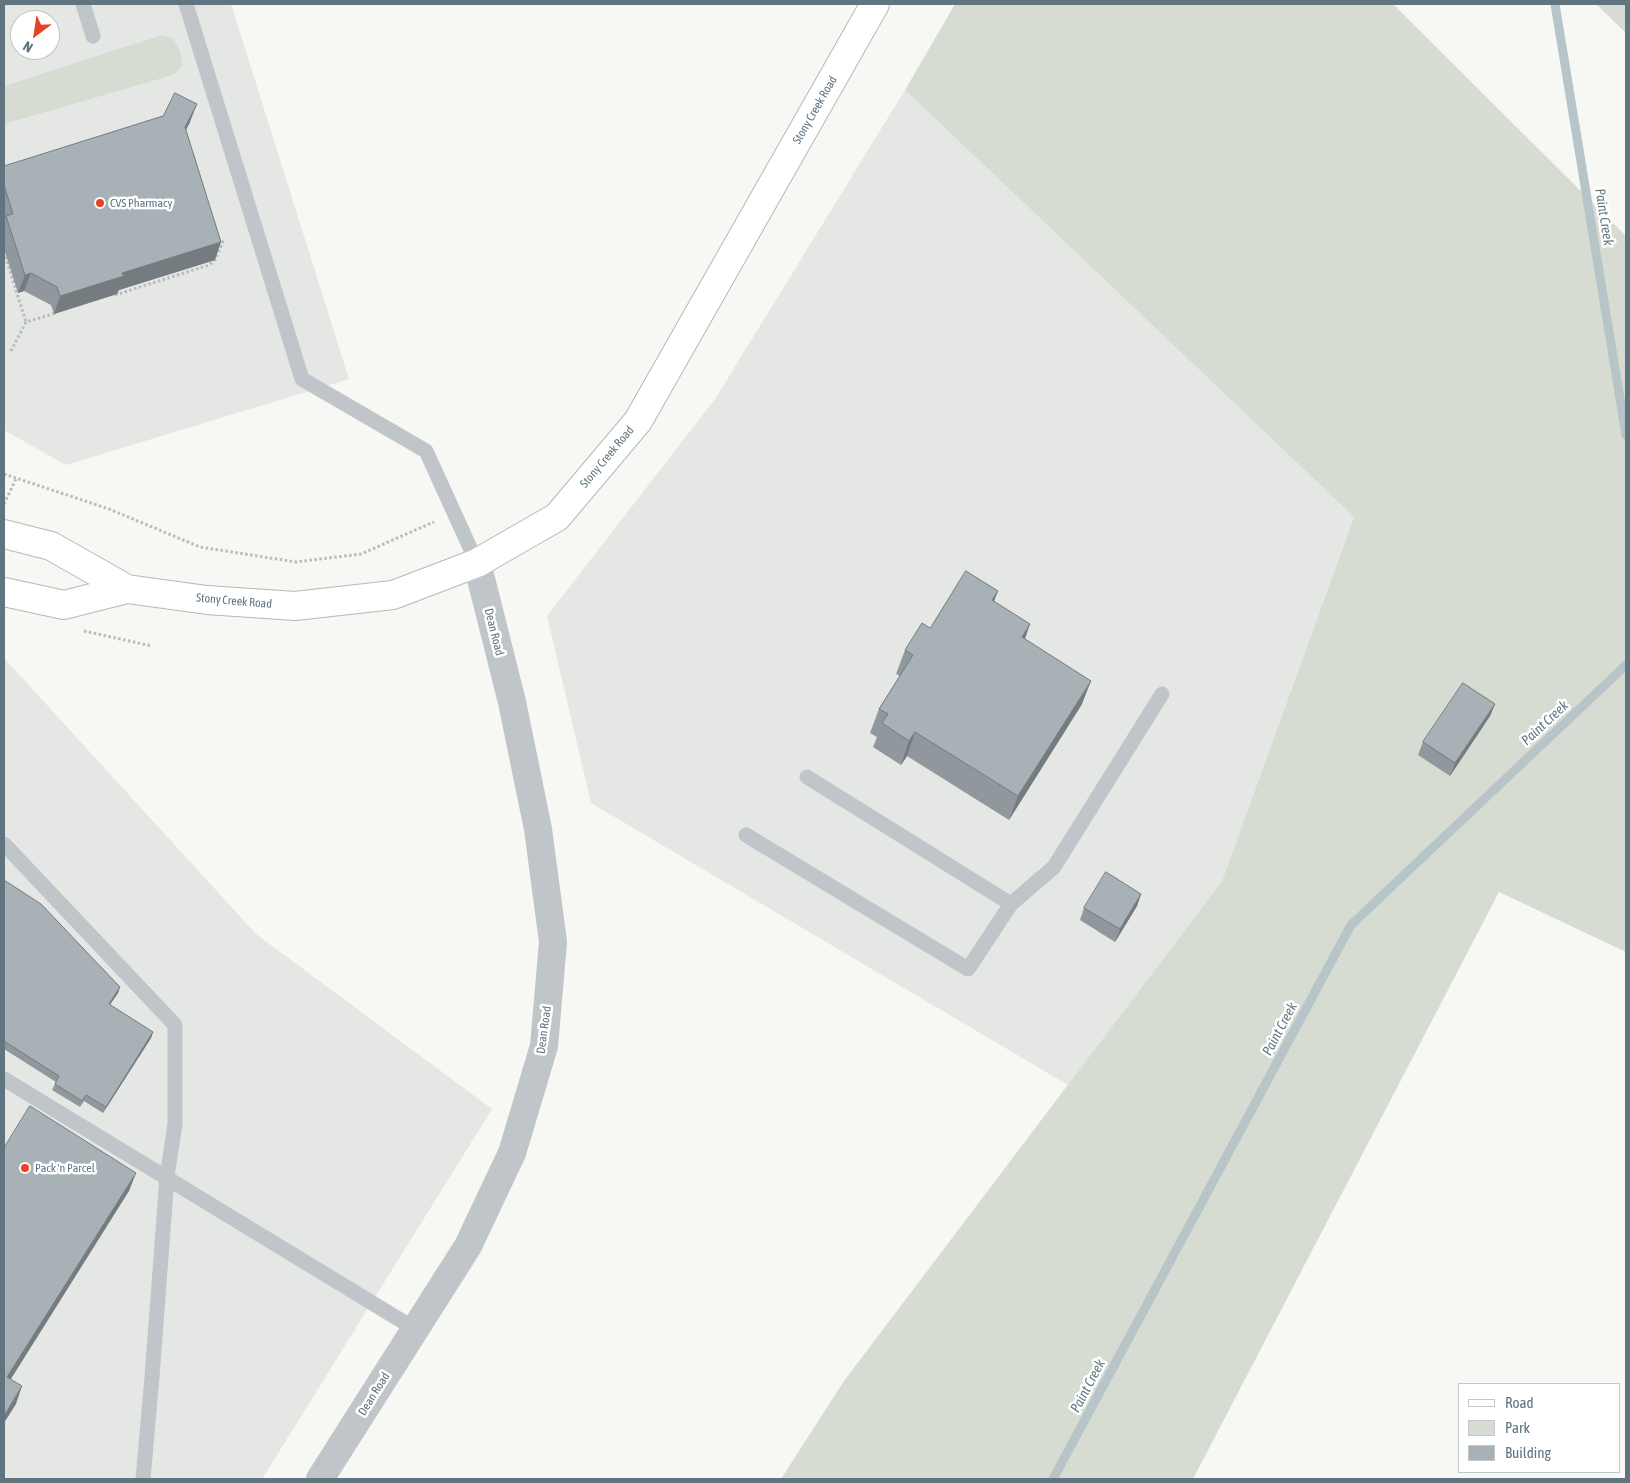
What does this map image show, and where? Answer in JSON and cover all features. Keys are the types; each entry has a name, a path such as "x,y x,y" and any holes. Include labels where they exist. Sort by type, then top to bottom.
{"main road":[{"name":"Stony Creek Road","path":"4,534 51,546 127,589 207,600 295,606 393,595 477,563 557,517 638,422 875,4"},
{"name":"Stony Creek Road","path":"4,592 64,605 127,589"}],"street":[{"name":"Dean Road","path":"320,1479 468,1246 512,1153 544,1046 553,942 538,829 512,702 477,563"}],"lane":[{"path":"83,4 93,36"},
{"path":"186,4 302,379 426,451 477,563"},
{"path":"746,835 968,969 1011,904 1054,867 1162,694"},
{"path":"807,777 1011,904"},
{"path":"4,844 175,1025 175,1124 167,1177 143,1479"},
{"path":"4,1078 415,1329"}],"path":[{"path":"108,297 209,265 214,260 224,239"},
{"path":"4,252 26,322"},
{"path":"10,351 26,322 62,311"},
{"path":"4,474 109,509 200,547 296,562 361,554 429,524"},
{"path":"4,504 16,479"}],"shaded area":[{"path":"4,4 231,4 349,379 66,465 4,430"},
{"path":"905,90 1354,517 1222,881 1068,1085 591,803 547,616 715,399"},
{"path":"4,658 256,934 492,1109 262,1479 4,1479"}],"green space":[{"path":"955,4 1393,4 1626,236 1626,952 1499,892 1193,1479 781,1479 844,1381 1222,881 1354,517 905,90"},
{"path":"1596,4 1626,4 1626,33"},
{"path":"162,35 173,38 180,51 182,66 173,75 4,124 4,86"}],"building":[{"name":"CVS Pharmacy","path":"175,93 197,104 185,127 221,242 122,273 124,276 60,296 57,287 31,273 25,275 6,216 13,214 4,185 4,166 163,116"},
{"path":"966,571 998,591 992,600 1030,624 1022,637 1091,681 1018,796 915,732 909,741 882,723 888,714 879,709 913,655 905,650 922,623 930,628"},
{"path":"1463,683 1495,704 1455,763 1423,742"},
{"path":"1106,872 1141,894 1120,929 1084,908"},
{"path":"4,880 41,904 120,987 109,1004 153,1032 106,1107 86,1095 82,1101 55,1084 59,1076 4,1041"},
{"path":"30,1106 136,1173 7,1377 22,1386 4,1416 4,1148"}],"waterway":[{"name":"Paint Creek","path":"1555,4 1626,435"},
{"name":"Paint Creek","path":"1053,1479 1351,925 1626,665"}],"place":[{"name":"CVS Pharmacy","path":"100,203"},
{"name":"Pack 'n Parcel","path":"25,1168"}]}
